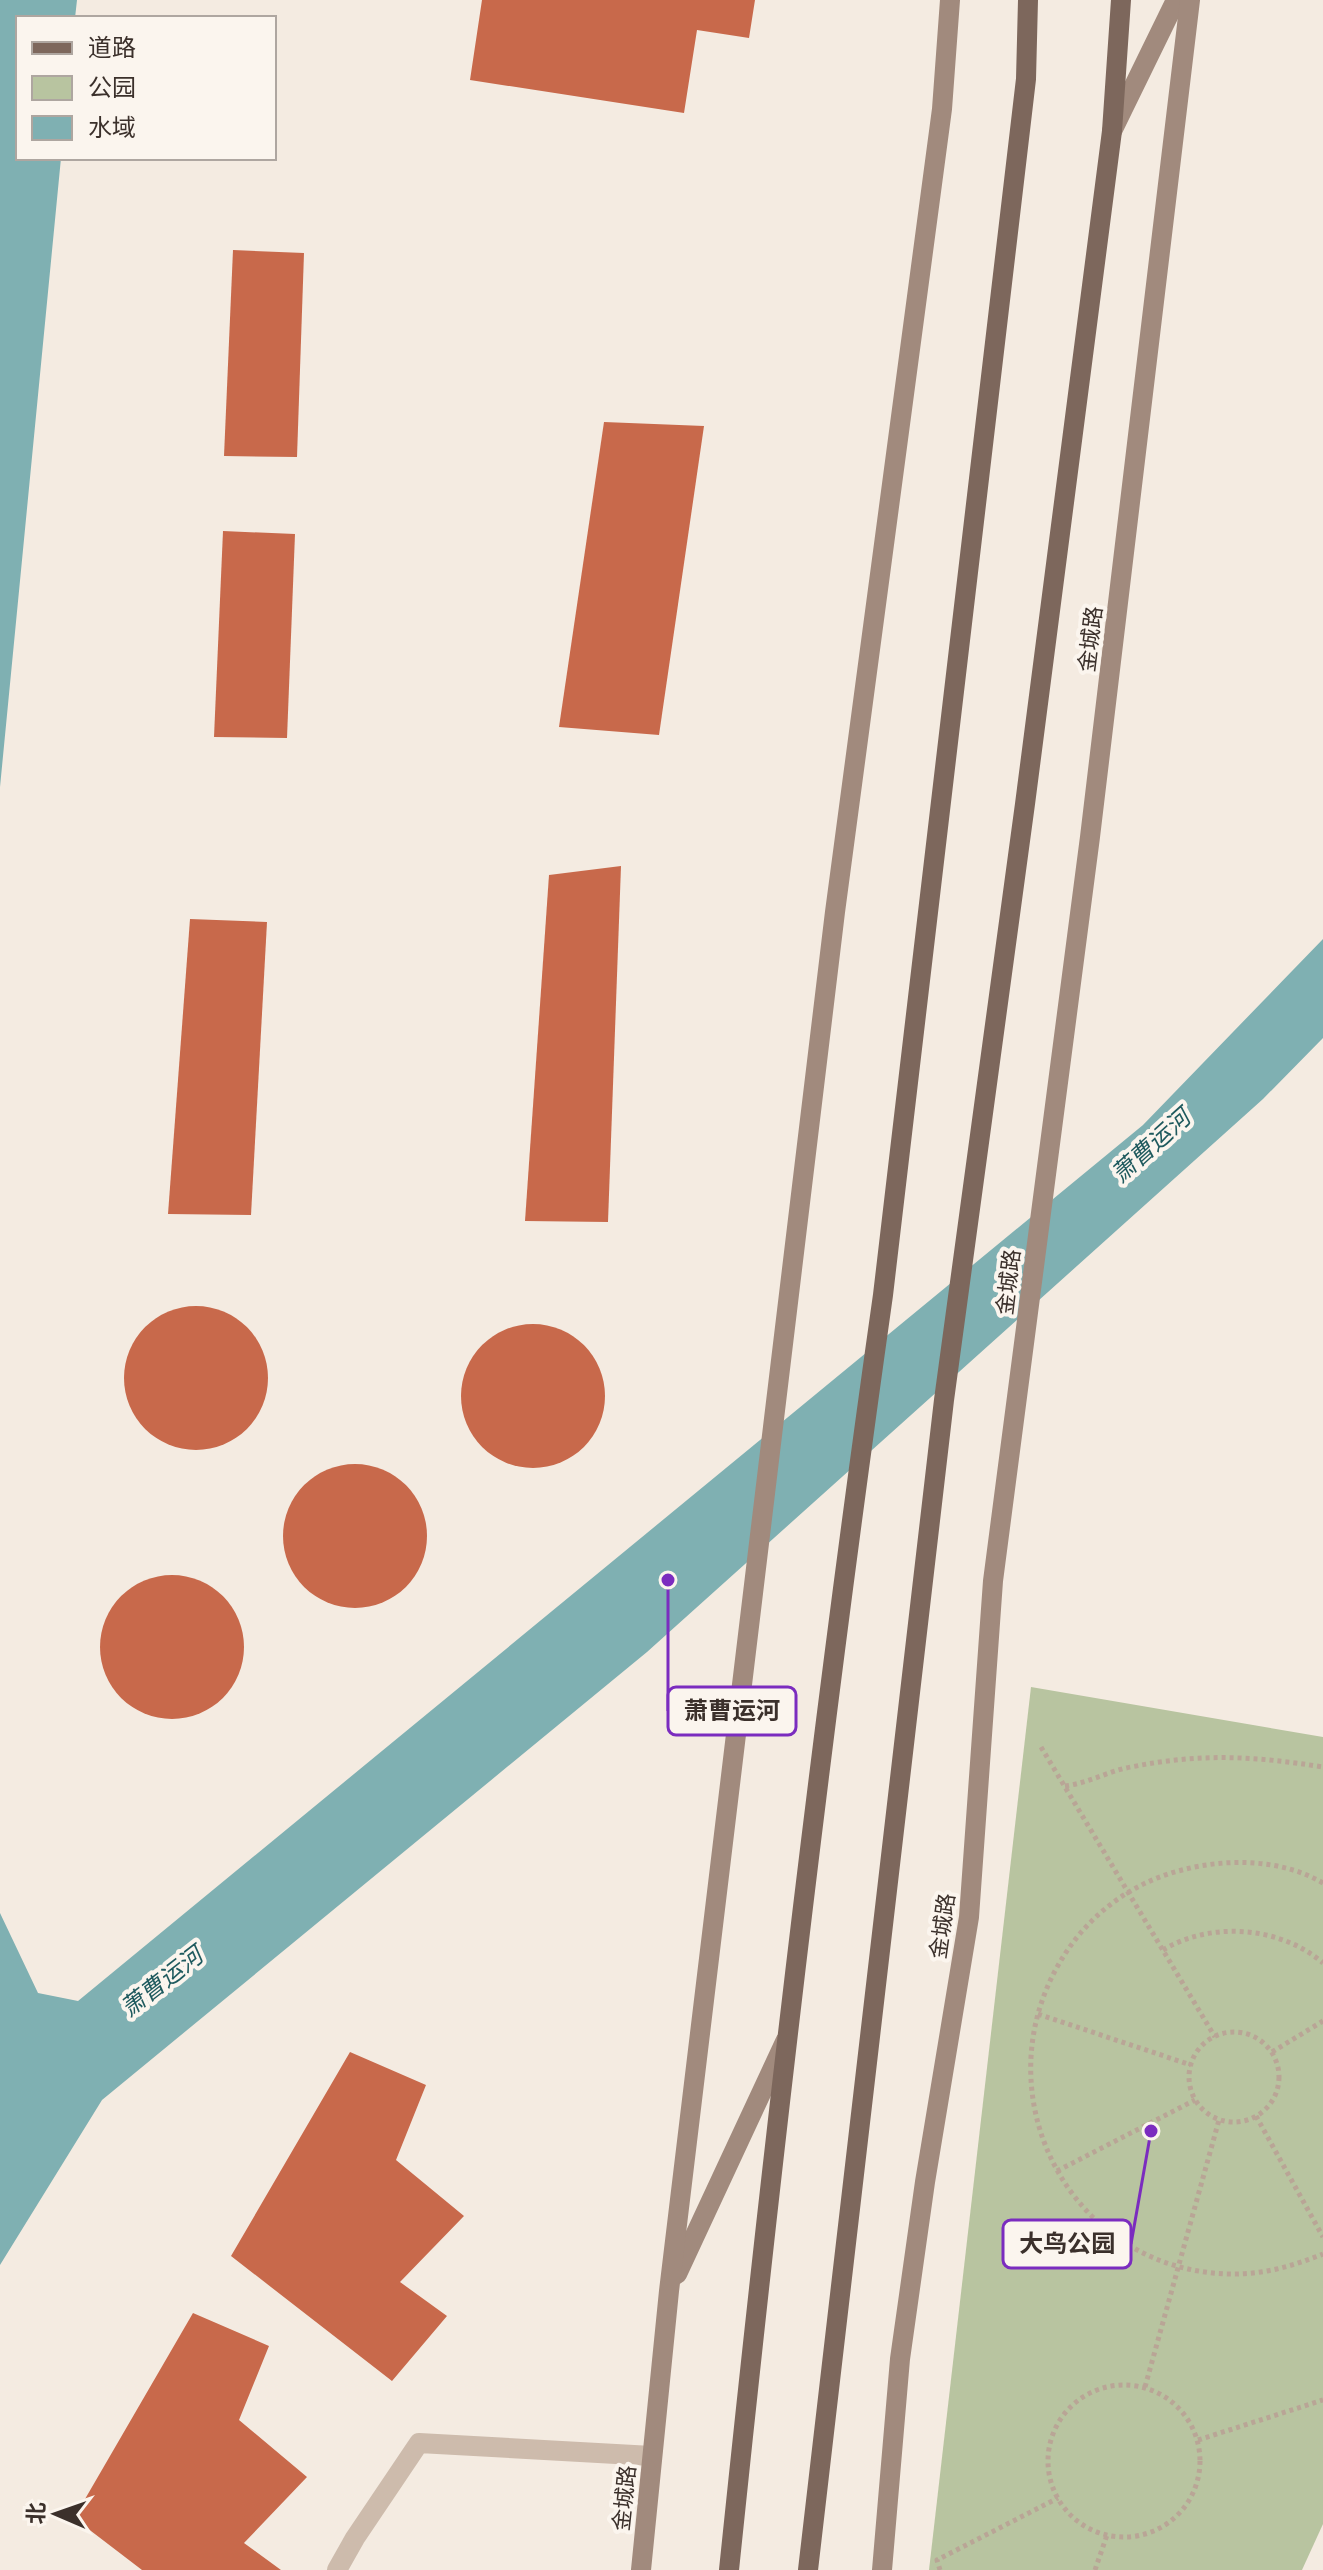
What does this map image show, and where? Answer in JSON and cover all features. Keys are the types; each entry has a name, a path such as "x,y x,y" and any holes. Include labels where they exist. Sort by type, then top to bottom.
{"main road":[{"name":"金城路","path":"641,2570 669,2291 835,912 942,109 950,0"},
{"path":"729,2570 760,2266 857,1478 883,1295 1026,79 1028,0"},
{"name":"金城路","path":"808,2570 944,1400 1112,131 1121,0"},
{"path":"1112,131 1176,0"},
{"name":"金城路","path":"882,2570 900,2359 925,2182 969,1917 993,1581 1090,837 1190,0"},
{"path":"669,2291 789,2035"}],"street":[{"path":"337,2570 419,2443 652,2456"}],"path":[{"path":"1041,1747 1215,2037"},
{"path":"1065,1786 1085,1784 1126,1768 1181,1758 1235,1756 1323,1767"},
{"path":"1323,1883 1313,1877 1262,1863 1209,1863 1158,1876 1112,1902 1074,1939 1047,1985 1031,2035 1030,2089 1036,2121 1057,2171 1084,2208 1135,2249 1178,2266 1230,2274 1263,2272 1296,2265 1323,2254"},
{"path":"1163,1950 1174,1943 1203,1934 1234,1930 1264,1934 1293,1944 1323,1963"},
{"path":"1038,2014 1191,2065"},
{"path":"1272,2052 1323,2021"},
{"path":"1228,2032 1243,2033 1256,2038 1272,2052 1279,2073 1278,2088 1272,2101 1256,2116 1234,2123 1219,2120 1205,2112 1195,2100 1190,2086 1191,2065 1202,2045 1228,2032"},
{"path":"1057,2171 1195,2100"},
{"path":"1256,2116 1323,2237"},
{"path":"1145,2387 1219,2120"},
{"path":"1119,2385 1145,2387 1168,2398 1186,2417 1198,2440 1201,2465 1195,2491 1182,2511 1163,2527 1141,2536 1117,2537 1093,2532 1073,2518 1058,2498 1049,2475 1049,2451 1057,2426 1072,2406 1094,2391 1119,2385"},
{"path":"1198,2440 1323,2400"},
{"path":"940,2570 937,2560 1058,2498"},
{"path":"1095,2570 1107,2535"}],"green space":[{"path":"1031,1687 1323,1737 1323,2524 1302,2570 929,2570"}],"water":[{"path":"0,0 77,0 75,16 16,16 16,160 61,160 0,787"},
{"path":"1323,939 1323,1038 1263,1099 647,1652 102,2100 0,2265 0,1913 38,1993 78,2001 1143,1125"}],"building":[{"path":"482,0 755,0 749,38 697,30 684,113 470,80"},
{"path":"233,250 304,253 297,457 224,456"},
{"path":"604,422 704,426 659,735 559,727"},
{"path":"223,531 295,534 287,738 214,737"},
{"path":"621,866 608,1222 525,1221 549,875"},
{"path":"190,919 267,922 251,1215 168,1214"},
{"path":"196,1306 223,1312 247,1327 262,1351 268,1378 262,1405 247,1429 223,1444 196,1450 169,1444 145,1429 130,1405 124,1378 130,1351 145,1327 169,1312"},
{"path":"533,1324 560,1330 584,1345 599,1369 605,1396 599,1423 584,1447 560,1462 533,1468 506,1462 482,1447 467,1423 461,1396 467,1369 482,1345 506,1330"},
{"path":"355,1464 382,1470 406,1485 421,1509 427,1536 421,1563 406,1587 382,1602 355,1608 328,1602 304,1587 289,1563 283,1536 289,1509 304,1485 328,1470"},
{"path":"172,1575 199,1581 223,1596 238,1620 244,1647 238,1674 223,1698 199,1713 172,1719 145,1713 121,1698 106,1674 100,1647 106,1620 121,1596 145,1581"},
{"path":"350,2052 426,2085 396,2160 464,2216 400,2282 447,2316 392,2381 231,2256"},
{"path":"193,2313 269,2346 239,2420 307,2477 244,2543 281,2570 142,2570 74,2518"}],"place":[{"name":"萧曹运河","path":"668,1580"},
{"name":"大鸟公园","path":"1151,2131"}]}
